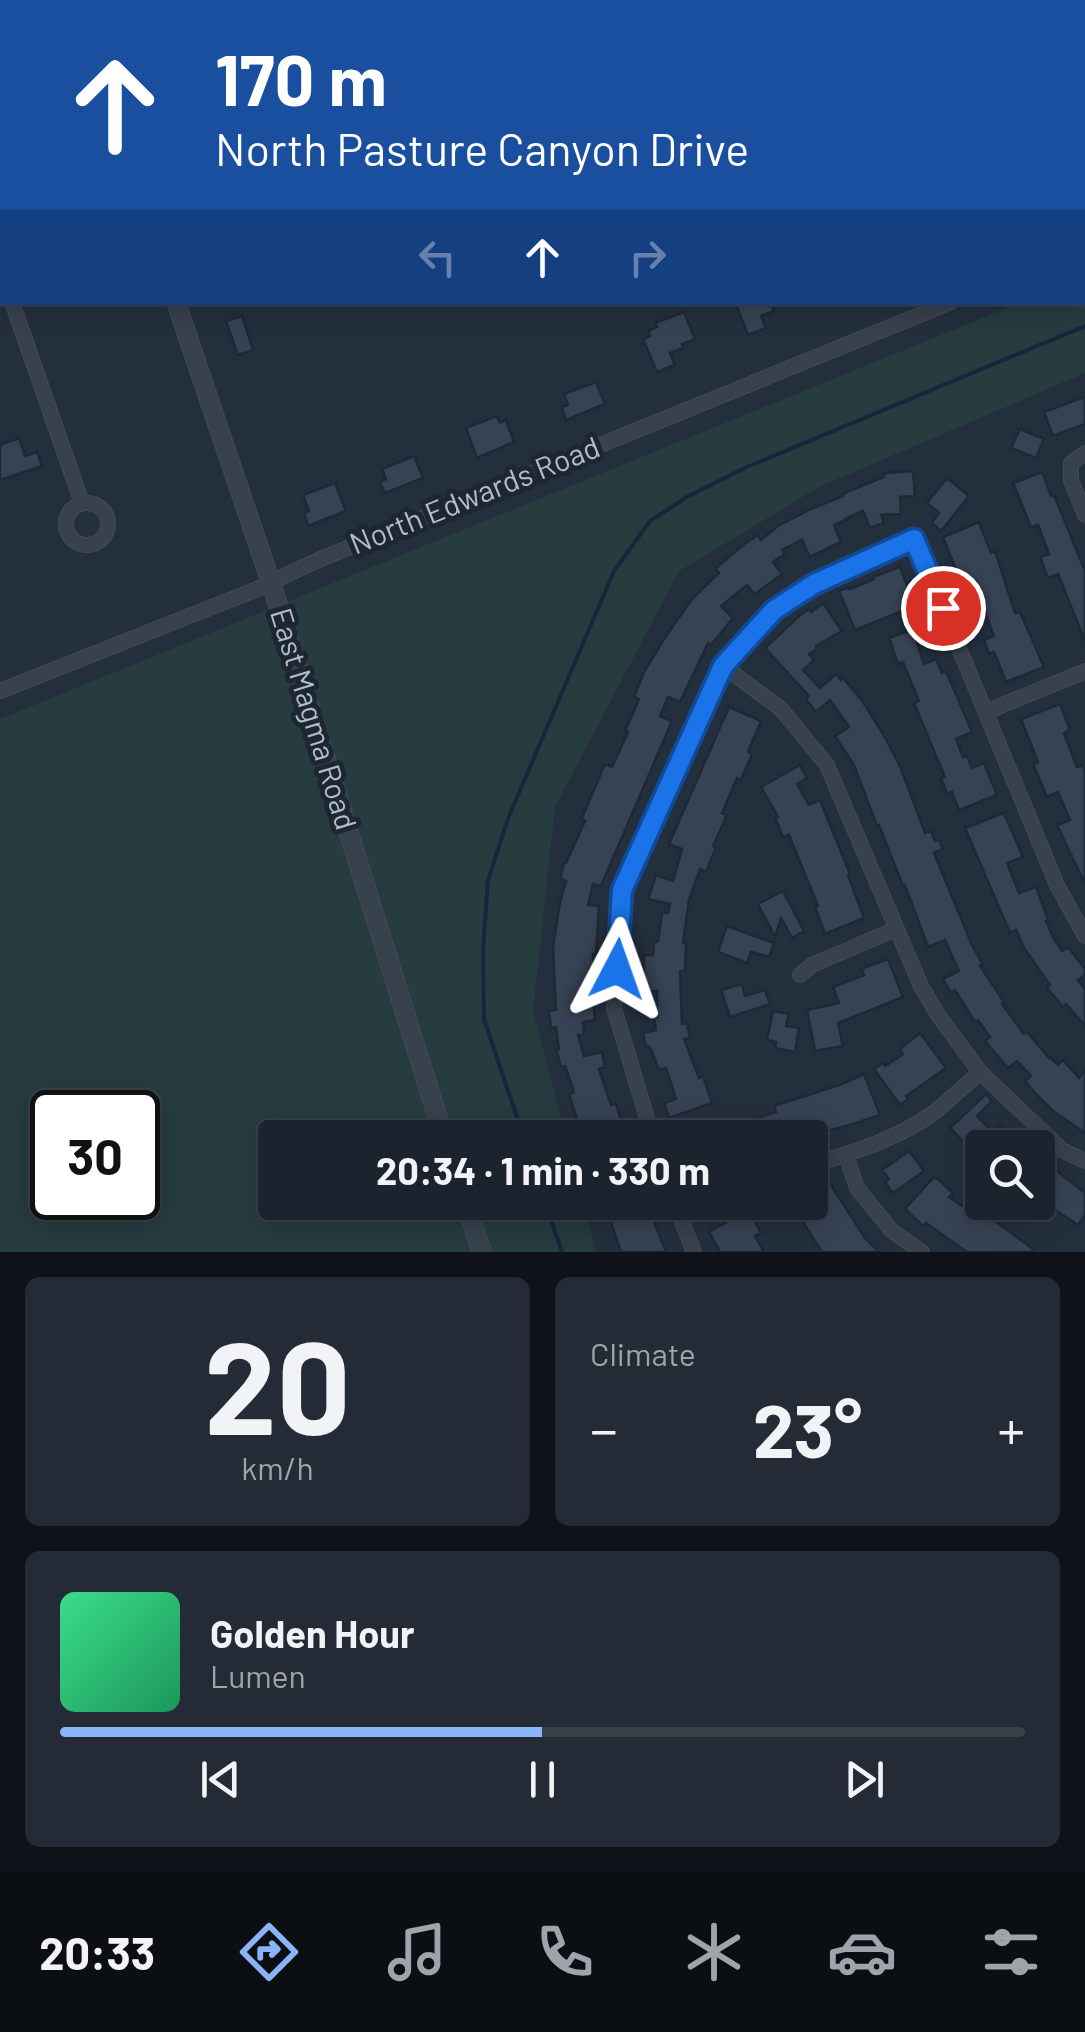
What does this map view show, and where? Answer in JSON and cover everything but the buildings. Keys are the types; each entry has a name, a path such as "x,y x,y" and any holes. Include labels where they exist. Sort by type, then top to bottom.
{"street":[{"path":"13,305 82,504"},
{"name":"East Magma Road","path":"177,305 271,583 438,1120"},
{"name":"North Edwards Road","path":"0,690 271,583 316,561 944,305"},
{"path":"1085,453 1071,463 1071,480 1085,515"},
{"path":"648,1120 614,1008 622,890 723,666 774,610 814,584 914,539 1057,885 1085,936"},
{"path":"723,666 781,709 827,766 921,986 938,1015 980,1072 1062,1150 1085,1161"},
{"path":"986,712 1085,671"},
{"path":"800,975 812,965 896,929"},
{"path":"828,1160 908,1128 931,1114 980,1072"},
{"path":"846,1155 857,1188 892,1231 922,1252"},
{"path":"471,1220 482,1252"},
{"path":"680,1220 694,1252"}],"green space":[{"path":"1014,305 1085,305 1085,373 819,487 679,571 555,807 533,1010 562,1120 258,1120 258,1220 588,1220 596,1252 0,1252 0,719"}],"waterway":[{"path":"518,1120 484,1019 488,880 509,816 614,571 650,521 687,497 747,467 1085,326"},
{"path":"551,1220 562,1252"}],"route":[{"path":"617,969 622,890 723,666 774,610 814,584 914,539 943,608"}]}
